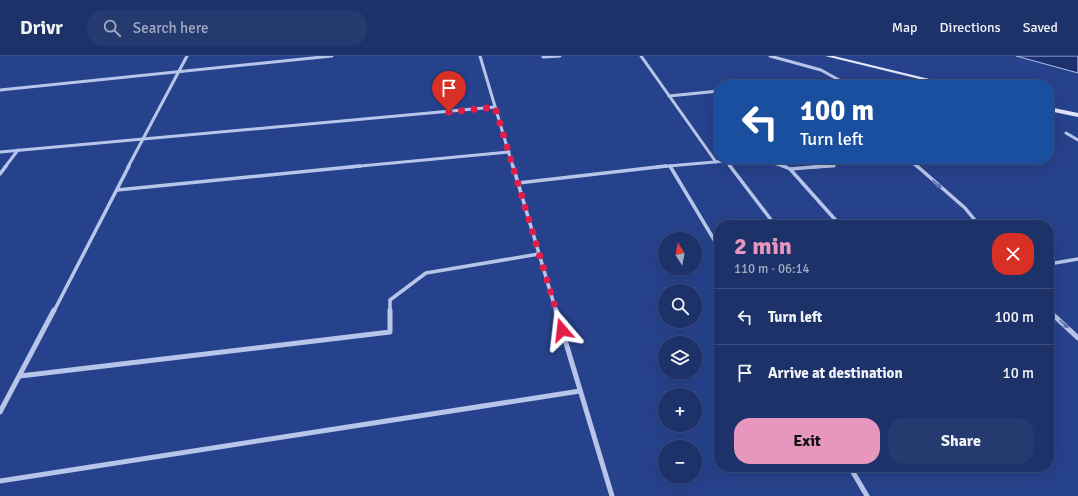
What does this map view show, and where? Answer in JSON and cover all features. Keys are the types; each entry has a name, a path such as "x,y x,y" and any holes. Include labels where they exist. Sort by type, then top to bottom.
{"main road":[{"path":"828,56 930,80"},
{"path":"1054,110 1078,115"}],"street":[{"path":"0,412 187,56"},
{"path":"0,90 332,56"},
{"path":"480,56 612,496"},
{"path":"543,58 560,56"},
{"path":"640,56 714,159"},
{"path":"770,56 827,72 842,80"},
{"path":"669,96 714,92"},
{"path":"0,152 495,107"},
{"path":"1066,133 1078,140"},
{"path":"0,174 18,150"},
{"path":"117,190 509,152"},
{"path":"518,183 714,162"},
{"path":"728,164 771,220"},
{"path":"776,164 790,169 834,166 835,164"},
{"path":"914,164 965,208 975,220"},
{"path":"670,166 714,240"},
{"path":"790,169 836,220"},
{"path":"20,376 390,332 390,300 426,274 539,254"},
{"path":"1054,263 1078,259"},
{"path":"1054,316 1078,338"},
{"path":"0,481 580,391"},
{"path":"853,472 868,496"}],"water":[{"path":"1016,56 1078,56 1078,73"}],"route":[{"path":"449,112 495,107 562,330"}]}
